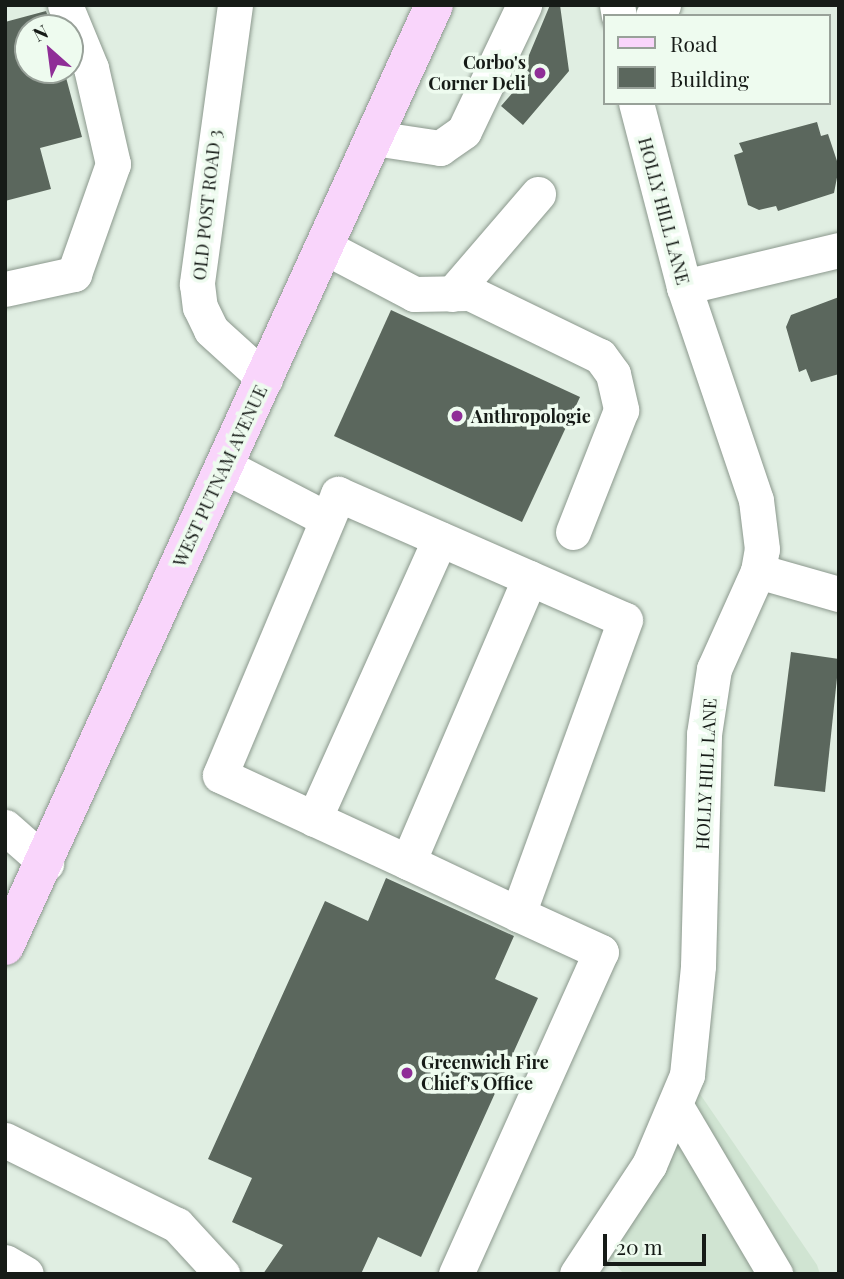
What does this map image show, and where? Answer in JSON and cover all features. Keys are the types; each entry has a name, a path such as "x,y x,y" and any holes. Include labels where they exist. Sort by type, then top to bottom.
{"main road":[{"name":"WEST PUTNAM AVENUE","path":"5,946 46,863 435,5"}],"street":[{"path":"5,289 74,274 113,164 91,68 65,5"},
{"name":"OLD POST ROAD 3","path":"235,5 197,284 200,307 211,330 265,379"},
{"path":"374,138 440,148 464,131 524,5"},
{"name":"HOLLY HILL LANE","path":"577,1274 642,1177 677,1108 687,1075 698,966 704,734 714,669 758,571 762,549 756,500 684,287 637,105"},
{"path":"452,294 538,194"},
{"path":"325,247 414,294 470,293 600,356 613,374 621,410 573,532"},
{"path":"684,287 839,250"},
{"path":"225,466 327,519"},
{"path":"456,1274 601,952 518,914 408,863 220,775 338,494 625,620 518,914"},
{"path":"314,819 440,539"},
{"path":"758,571 839,594"},
{"path":"408,863 530,578"},
{"path":"5,827 46,863"},
{"path":"677,1108 775,1274"},
{"path":"5,1140 177,1225 222,1274"},
{"path":"5,1262 26,1274"}],"shaded area":[{"path":"687,1075 817,1265 820,1274 624,1274 600,1247"}],"building":[{"path":"550,5 560,5 569,71 523,125 501,106 530,73 524,67"},
{"path":"14,20 14,84 68,84 82,137 40,148 51,189 5,201 5,22"},
{"path":"817,122 821,136 828,134 839,167 834,193 778,211 776,206 759,210 748,205 734,155 743,152 739,143"},
{"path":"839,297 839,374 811,382 806,369 799,372 786,327 791,315"},
{"path":"391,310 580,397 522,522 334,436"},
{"path":"791,652 839,659 825,792 774,786"},
{"path":"386,878 514,936 495,979 538,998 421,1257 378,1237 361,1274 263,1274 283,1245 232,1222 252,1178 208,1159 325,901 368,921"}],"place":[{"name":"Corbo's Corner Deli","path":"540,73"},
{"name":"Anthropologie","path":"457,416"},
{"name":"Greenwich Fire Chief's Office","path":"407,1073"}]}
